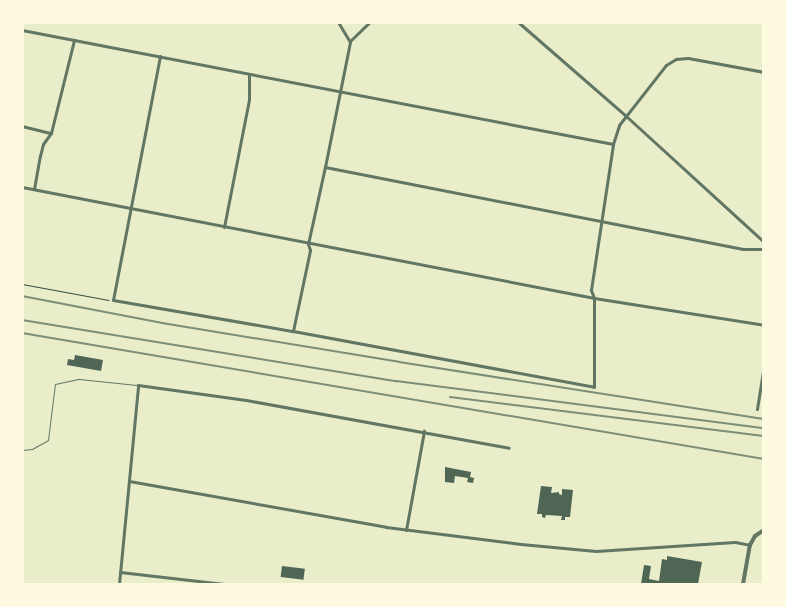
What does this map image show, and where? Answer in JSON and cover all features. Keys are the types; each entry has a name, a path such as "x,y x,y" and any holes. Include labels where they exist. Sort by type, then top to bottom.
{"street":[{"path":"338,22 350,42"},
{"path":"293,331 310,250 308,244 326,167 350,42 370,22"},
{"path":"518,22 626,116 764,242"},
{"path":"22,30 613,144"},
{"path":"34,189 44,144 51,133 74,40"},
{"path":"160,56 113,300 293,331 594,387 594,298 591,290 613,144 619,125 666,65 676,59 688,58 764,72"},
{"path":"224,227 249,99 249,75"},
{"path":"22,126 51,133"},
{"path":"326,167 748,250 764,249"},
{"path":"22,187 594,298 764,325"},
{"path":"757,409 764,365"},
{"path":"119,584 138,385 246,400 509,448"},
{"path":"406,530 424,431"},
{"path":"129,481 406,530 489,541 596,551 735,542 750,545"},
{"path":"743,584 750,545 755,536 764,530"},
{"path":"120,572 224,584"}],"lane":[{"path":"22,450 30,449 48,440 56,384 79,379 138,385"}],"path":[{"path":"22,284 113,300"}],"building":[{"path":"75,355 103,360 101,371 67,365 68,359 74,360"},
{"path":"445,467 471,472 470,477 474,478 473,483 467,482 468,478 455,476 454,483 445,482"},
{"path":"541,486 552,487 551,493 559,492 562,495 562,489 573,490 570,517 565,517 565,520 561,520 562,516 546,515 545,518 542,517 542,514 537,514"},
{"path":"667,556 702,562 698,584 641,584 644,565 651,566 649,579 659,581 662,559 667,560"},
{"path":"282,566 305,569 303,580 281,577"}],"railway":[{"path":"22,296 162,323 764,419"},
{"path":"22,320 396,381 764,428"},
{"path":"22,333 764,459"},
{"path":"450,397 764,436"}]}
